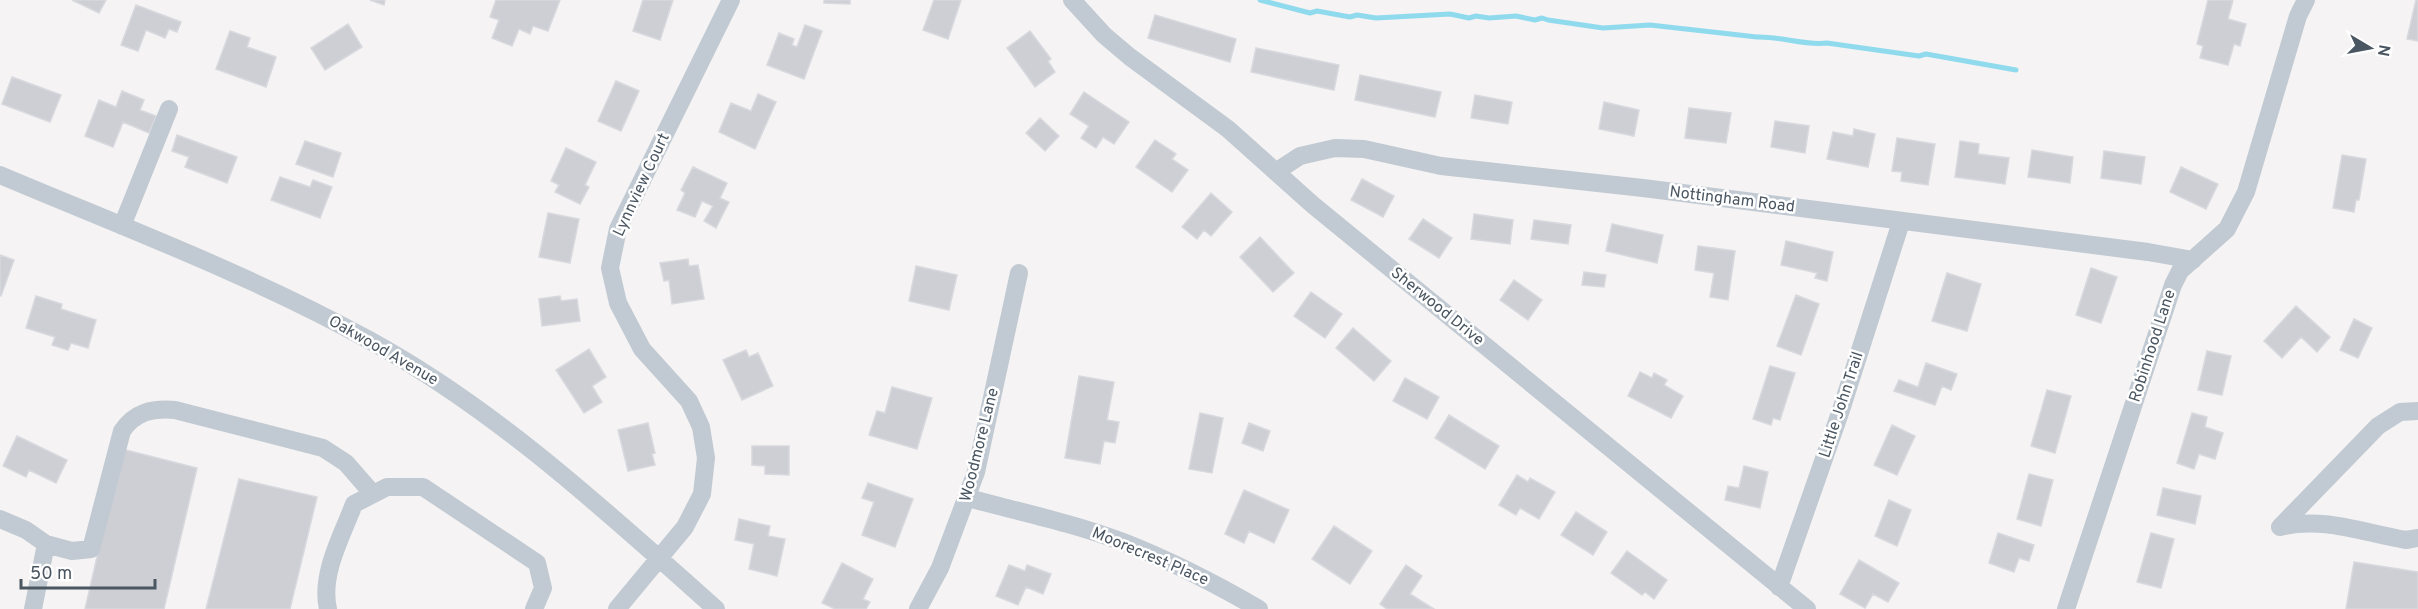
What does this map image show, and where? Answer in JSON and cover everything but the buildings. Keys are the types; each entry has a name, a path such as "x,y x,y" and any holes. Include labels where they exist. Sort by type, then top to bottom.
{"street":[{"name":"Lynnview Court","path":"617,609 685,527 702,494 706,458 701,427 689,401 642,349 618,303 610,268 618,230 731,0"},
{"name":"Sherwood Drive","path":"1072,0 1104,35 1130,57 1228,129 1312,205 1807,609"},
{"name":"Robinhood Lane","path":"2066,609 2173,285 2180,272 2228,229 2246,192 2298,16 2306,0"},
{"path":"122,226 170,109"},
{"name":"Nottingham Road","path":"1276,171 1300,156 1335,148 1364,149 1441,166 1643,188 2148,252 2193,260"},
{"name":"Oakwood Avenue","path":"0,175 282,296 369,340 460,397 531,450 716,609"},
{"name":"Little John Trail","path":"1779,586 1841,410 1901,222"},
{"name":"Woodmore Lane","path":"918,609 940,568 968,498 981,450 1019,273"},
{"path":"0,519 26,530 46,544 72,551 91,549 122,431 129,420 155,409 175,410 323,448 346,463 373,494"},
{"path":"2418,411 2400,412 2378,426 2280,527 2296,523 2325,523 2406,540 2418,538"},
{"path":"338,609 326,602 328,574 354,504 387,487 423,488 537,563 543,588 534,609"},
{"name":"Moorecrest Place","path":"968,498 1077,527 1123,543 1226,590 1259,609"},
{"path":"33,609 46,544"}],"waterway":[{"path":"1260,0 1310,13 1317,11 1350,17 1450,14 1469,18 1476,16 1489,18 1516,16 1535,20 1542,18 1603,28 1650,25 1818,44 1827,43 1919,56 1926,54 2016,70"}]}
